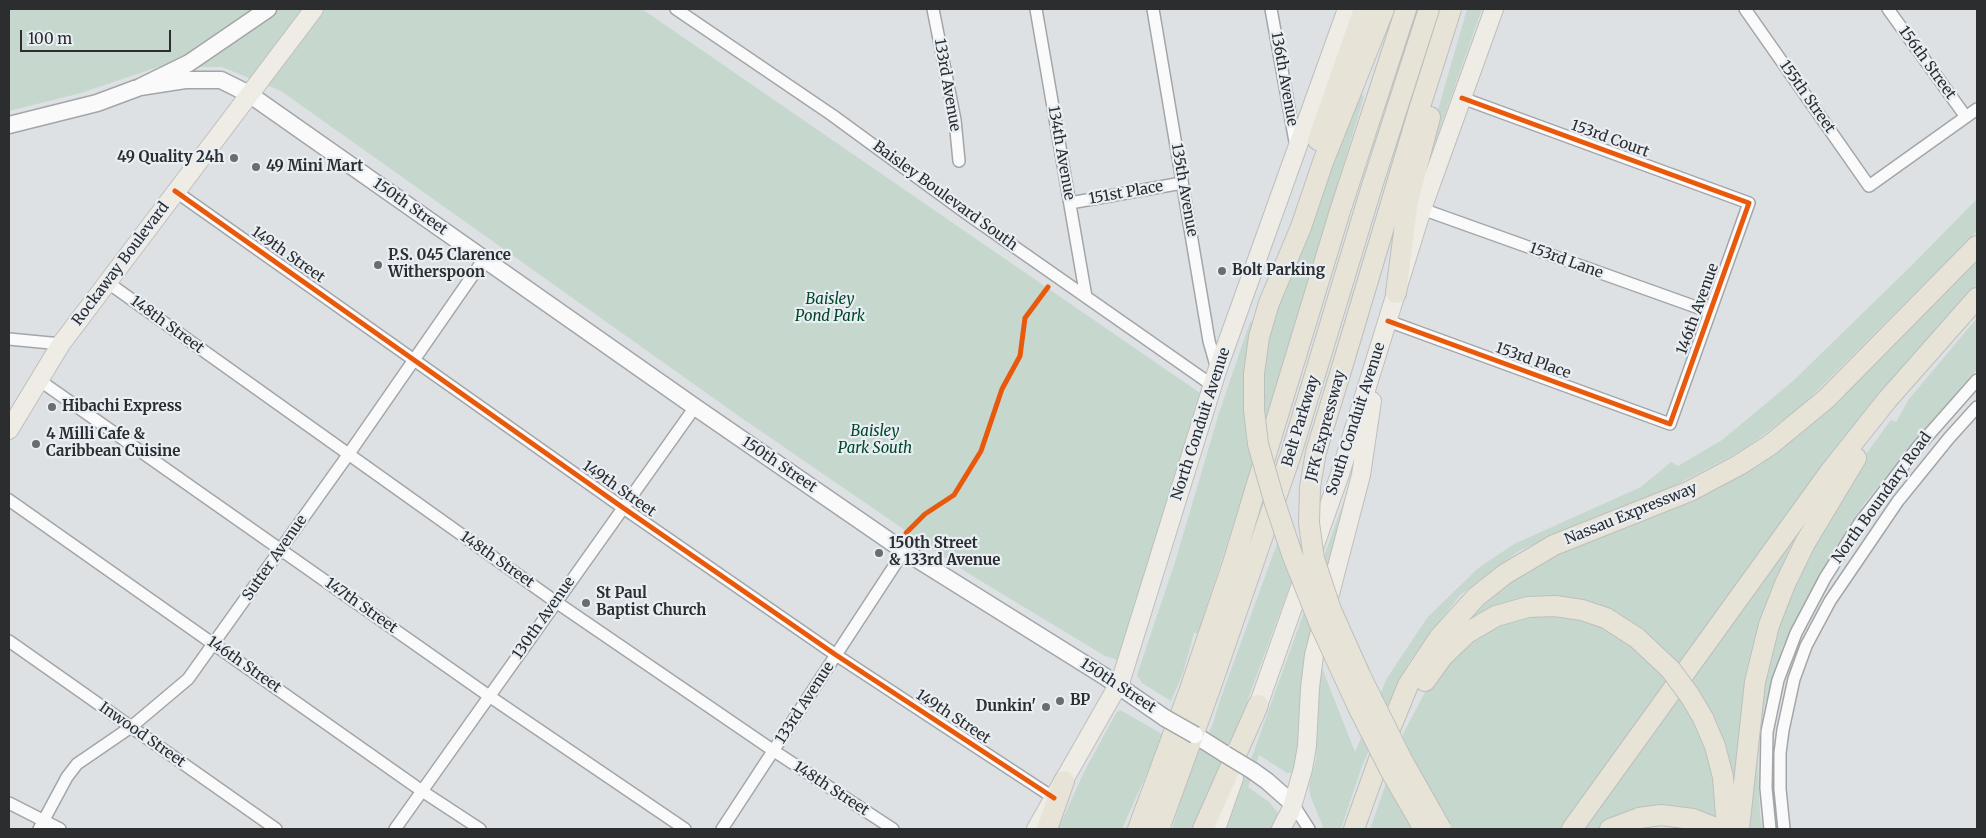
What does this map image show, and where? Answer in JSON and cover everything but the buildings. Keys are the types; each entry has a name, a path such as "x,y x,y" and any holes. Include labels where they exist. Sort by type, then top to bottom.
{"highway":[{"path":"1364,9 1310,156 1259,306 1252,343 1254,410 1258,444 1292,554 1353,698 1390,770 1424,829"},
{"path":"1310,156 1384,9"},
{"name":"Belt Parkway","path":"1138,829 1233,563 1346,193 1406,9"},
{"name":"Belt Parkway","path":"1159,829 1291,454 1375,177 1429,9"},
{"name":"JFK Expressway","path":"1441,829 1360,677 1331,610 1314,559 1309,523 1310,487 1316,452 1406,150 1451,9"},
{"path":"1396,293 1408,201 1460,9"},
{"name":"Nassau Expressway","path":"1354,829 1391,726 1408,685 1439,638 1476,597 1505,574 1545,550 1690,491 1739,465 1770,445 1826,399 1977,246"},
{"path":"1572,829 1813,494 1887,400 1977,298"},
{"path":"1739,829 1748,727 1757,667 1769,625 1786,584 1805,543 1846,473 1948,331"},
{"path":"1362,806 1409,708 1423,684 1451,648 1476,627 1496,616 1518,609 1555,606 1573,608 1598,615 1621,627 1637,638 1672,670 1703,718 1718,758 1724,786 1727,829"},
{"path":"1203,829 1258,705"},
{"path":"1129,829 1165,756"},
{"path":"1047,829 1064,781"},
{"path":"1423,798 1446,829"},
{"path":"1610,829 1639,818 1661,815 1693,819 1718,829"}],"main road":[{"path":"9,125 97,103 140,87 189,62 268,9"},
{"name":"Rockaway Boulevard","path":"9,430 61,344 314,9"},
{"name":"North Conduit Avenue","path":"1036,829 1118,686 1215,378 1310,156 1348,9"},
{"name":"South Conduit Avenue","path":"1216,829 1340,474 1422,209 1494,9"},
{"name":"150th Street","path":"140,87 185,80 221,80 248,94 904,551 1267,781 1293,804"},
{"path":"1281,829 1293,804 1305,757 1310,680 1314,654 1364,458 1377,354"}],"street":[{"name":"Baisley Boulevard South","path":"676,9 832,115 966,213 1086,297 1215,378"},
{"name":"133rd Avenue","path":"933,9 955,120 958,161"},
{"name":"134th Avenue","path":"1036,9 1086,297"},
{"name":"135th Avenue","path":"1152,9 1215,378"},
{"name":"136th Avenue","path":"1271,9 1310,156"},
{"name":"155th Street","path":"1745,9 1870,186 1966,117"},
{"name":"156th Street","path":"1888,9 1966,117"},
{"name":"153rd Court","path":"1462,98 1749,204"},
{"path":"1966,117 1977,108"},
{"name":"151st Place","path":"1070,203 1182,183"},
{"name":"149th Street","path":"175,191 622,507 836,655 1054,798"},
{"name":"146th Avenue","path":"1670,424 1749,204"},
{"name":"153rd Lane","path":"1422,209 1710,312"},
{"name":"Sutter Avenue","path":"41,825 68,776 77,764 130,727 188,679 348,455 484,259"},
{"name":"148th Street","path":"107,282 556,602 774,751 893,829"},
{"name":"153rd Place","path":"1388,321 1670,424"},
{"path":"9,339 61,344"},
{"name":"147th Street","path":"39,380 489,696 685,829"},
{"name":"North Boundary Road","path":"1770,829 1766,788 1767,732 1778,680 1796,633 1825,578 1859,524 1917,448 1977,380"},
{"name":"130th Avenue","path":"395,829 622,507 695,407"},
{"name":"North Boundary Road","path":"1784,829 1780,789 1780,753 1794,679 1806,646 1830,601 1893,508 1931,459 1977,407"},
{"name":"146th Street","path":"9,500 422,791 480,829"},
{"name":"133rd Avenue","path":"722,829 904,551"},
{"name":"Inwood Street","path":"9,641 276,829"},
{"path":"9,803 41,825 60,829"},
{"name":"150th Street","path":"1293,804 1309,829"}],"green space":[{"name":"Baisley Pond Park","path":"9,9 642,9 1200,393 1180,464 1117,660 1105,656 966,572 743,419 281,91 222,67 158,67 81,93 9,111"},
{"path":"1467,9 1482,9 1431,154 1426,152"},
{"path":"1360,94 1364,96 1270,412 1198,633 1194,633 1183,673 1171,701 1142,683 1137,675 1175,562 1219,413 1250,322 1274,310"},
{"path":"1977,199 1977,231 1802,406 1743,450 1672,487 1578,524 1519,551 1460,595 1410,661 1389,702 1361,769 1341,829 1318,829 1323,827 1310,795 1309,785 1316,759 1318,697 1322,668 1355,752 1387,678 1427,618 1477,569 1514,544 1641,487 1671,462 1678,466 1722,440 1793,381"},
{"path":"1977,255 1977,285 1858,425 1804,495 1565,829 1370,829 1404,732 1433,677 1463,642 1503,619 1545,611 1581,616 1612,627 1644,651 1651,641 1619,617 1585,602 1546,598 1497,607 1455,632 1509,580 1543,558 1704,493 1797,435 1854,381"},
{"path":"1977,318 1977,369 1922,432 1864,504 1824,570 1783,646 1765,704 1759,744 1760,815 1763,829 1725,829 1706,818 1675,810 1638,813 1606,825 1601,829 1585,829 1821,502 1771,606 1757,652 1745,709 1737,783 1730,783 1721,741 1710,713 1697,719 1710,747 1720,807 1746,825 1764,671 1788,596 1825,523 1868,451 1891,420 1896,422 1909,399"},
{"path":"1346,495 1350,497 1301,751 1293,773 1287,773 1259,755 1248,787 1269,802 1280,818 1275,829 1226,829"},
{"path":"1279,538 1293,577 1200,829 1172,829 1199,740 1204,731 1209,733 1213,723"},
{"path":"1120,710 1164,735 1122,829 1058,829 1084,772 1116,713"}],"cycle path":[{"path":"1388,321 1670,424 1749,203 1462,98"},
{"path":"175,191 622,507 836,655 1054,798"},
{"path":"906,533 925,514 954,495 981,451 1002,389 1020,356 1025,318 1048,287"}],"place":[{"name":"49 Quality 24h","path":"234,158"},
{"name":"49 Mini Mart","path":"256,167"},
{"name":"P.S. 045 Clarence Witherspoon","path":"378,265"},
{"name":"Bolt Parking","path":"1222,271"},
{"name":"Hibachi Express","path":"52,407"},
{"name":"4 Milli Cafe & Caribbean Cuisine","path":"36,444"},
{"name":"150th Street & 133rd Avenue","path":"879,553"},
{"name":"St Paul Baptist Church","path":"586,603"},
{"name":"BP","path":"1060,701"},
{"name":"Dunkin'","path":"1046,707"}],"park label":[{"name":"Baisley Park South","path":"875,440"}]}
